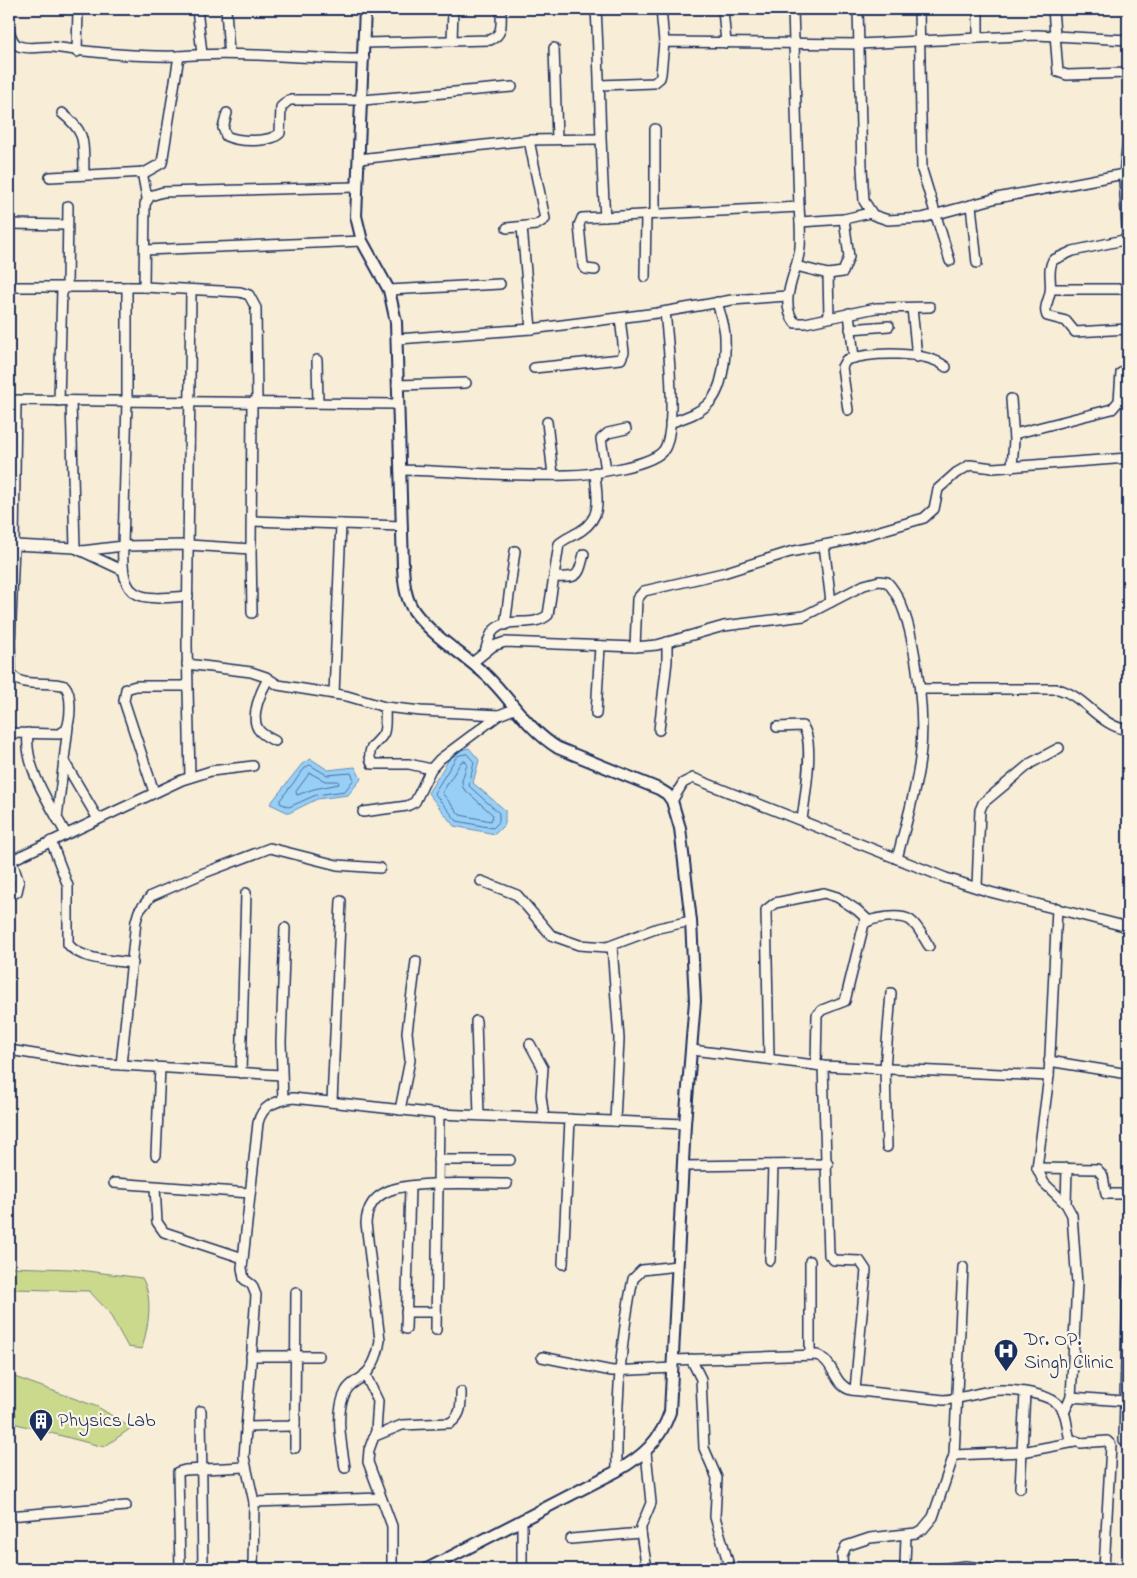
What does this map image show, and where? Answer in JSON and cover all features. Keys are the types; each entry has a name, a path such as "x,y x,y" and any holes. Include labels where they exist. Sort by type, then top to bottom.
{"street":[{"path":"77,52 78,9"},
{"path":"197,9 202,54"},
{"path":"226,9 229,54"},
{"path":"365,9 356,216 362,241 389,290 393,303 398,339 397,404 407,598 413,610 498,687 514,709 544,740 558,748 667,794 672,801 680,828 691,921 695,1001 685,1124 670,1412 664,1429 646,1452 618,1471 427,1569"},
{"path":"452,41 453,9"},
{"path":"365,43 490,40 497,38 500,32 501,9"},
{"path":"596,9 600,85 599,139 605,216"},
{"path":"600,85 654,83 662,74 664,42 661,9"},
{"path":"722,9 726,42"},
{"path":"793,9 800,247 787,296 787,308 795,322 805,324 829,317 876,308 930,307"},
{"path":"858,9 862,176 864,202 870,213"},
{"path":"919,9 922,170 950,261"},
{"path":"978,9 978,36"},
{"path":"1053,9 1057,69 1061,75 1128,73"},
{"path":"9,31 18,46 54,47 77,52 141,57 229,54 312,59 364,59"},
{"path":"664,42 794,41 859,44 978,36 1054,36 1128,40"},
{"path":"554,48 557,140"},
{"path":"50,177 142,172 157,167 164,156 180,56"},
{"path":"227,113 223,128 226,136 236,140 268,139 280,133 281,107 289,100 362,100 512,87"},
{"path":"62,113 81,132 84,174"},
{"path":"646,277 654,129"},
{"path":"359,159 529,140 599,139"},
{"path":"507,228 536,225 545,219 529,140"},
{"path":"1128,140 1127,164 1124,174 1128,241 1058,256 1050,266 1051,289 1045,314 1066,321 1074,332 1128,329"},
{"path":"142,172 147,198 145,204 144,287"},
{"path":"800,222 844,219 870,213 888,220 907,220 1124,174"},
{"path":"147,198 163,192 356,187"},
{"path":"971,205 978,263"},
{"path":"59,400 68,206"},
{"path":"596,270 586,269 583,266 579,225 582,218 800,207"},
{"path":"796,266 828,274 843,272 849,258 844,219"},
{"path":"9,224 67,225"},
{"path":"522,227 531,329"},
{"path":"145,250 362,241"},
{"path":"828,274 829,317"},
{"path":"389,290 500,284"},
{"path":"9,287 144,287 191,291 240,292 249,295 254,301 256,308 251,549 252,613"},
{"path":"128,287 122,570 128,587 139,596 162,598 188,596"},
{"path":"1051,289 1128,288"},
{"path":"190,777 187,664 191,291"},
{"path":"398,339 531,329 665,312 717,302 787,296"},
{"path":"670,424 701,410 716,394 722,370 725,337 717,302"},
{"path":"912,308 917,357"},
{"path":"400,470 553,476 606,470 658,456 664,450 669,438 670,424 669,357 665,312"},
{"path":"849,313 854,358"},
{"path":"534,368 621,359 624,352 620,318"},
{"path":"850,329 889,326"},
{"path":"848,410 842,368 846,360 887,355 917,357 937,360 946,367"},
{"path":"317,360 318,402"},
{"path":"1014,434 1112,409 1119,401 1121,373 1128,370"},
{"path":"397,385 466,383"},
{"path":"1012,399 1014,434 1012,467"},
{"path":"57,818 65,762 69,692 65,686 25,682 18,680 11,674 13,400 397,404"},
{"path":"71,401 79,549"},
{"path":"547,422 553,476"},
{"path":"606,470 601,439 608,434 626,429"},
{"path":"635,647 637,599 644,590 723,574 790,552 849,540 924,518 934,509 938,489 956,473 970,465 993,468 1128,458"},
{"path":"485,652 491,634 498,627 538,622 548,615 559,544 596,518 595,472"},
{"path":"252,521 402,526"},
{"path":"334,694 342,524"},
{"path":"11,545 79,549 189,545 251,549"},
{"path":"824,545 831,602"},
{"path":"79,549 122,570"},
{"path":"505,625 515,551"},
{"path":"554,577 576,576 579,574 584,554"},
{"path":"472,663 493,646 505,642 635,647 667,642 724,626 804,616 864,585 879,581 886,582 891,587 910,630 920,689 922,714 920,761 897,859"},
{"path":"659,730 667,662 667,642"},
{"path":"596,714 600,646"},
{"path":"187,664 251,672 278,685 334,694 385,707 499,715"},
{"path":"268,679 260,695 256,723 262,733 275,741"},
{"path":"154,792 124,701 126,689 136,686 187,686"},
{"path":"920,689 1058,689 1074,694 1113,725 1128,730"},
{"path":"385,707 384,732 371,747 372,764 409,764 431,769"},
{"path":"363,812 407,806 415,802 431,769 455,748 484,729 499,715 514,709"},
{"path":"777,727 802,726 807,733 806,780 802,820"},
{"path":"9,733 58,734 68,727"},
{"path":"28,734 28,756 66,834"},
{"path":"977,888 980,810 983,803 1032,763 1059,748"},
{"path":"65,762 98,819"},
{"path":"9,896 13,895 19,887 10,856 51,841 190,777 224,768 253,766"},
{"path":"672,801 683,783 693,778 897,859 977,888 1128,927"},
{"path":"51,841 68,886 68,944 72,949 83,955 133,963"},
{"path":"121,1065 136,922 144,902 159,892 220,866 270,848 337,865 380,868"},
{"path":"481,881 517,895 544,929 560,940 594,947 612,946 658,928 691,921"},
{"path":"241,1074 246,893"},
{"path":"769,1058 766,910 775,903 824,893 838,897 869,920"},
{"path":"332,1102 341,901"},
{"path":"1056,908 1048,1076 1037,1168 1044,1183 1066,1204 1072,1215 1077,1284 1071,1397 1064,1413"},
{"path":"855,1390 866,1270 860,1261 834,1260 829,1255 828,1164 817,1015 822,1010 845,1001 862,929 869,920 883,917 910,920 929,946"},
{"path":"283,1100 281,1075 285,928"},
{"path":"612,946 619,1044 615,1121"},
{"path":"400,1110 406,1075 410,1065 407,1032 416,961"},
{"path":"887,1147 885,1068 890,993"},
{"path":"476,1021 479,1115"},
{"path":"530,1044 543,1068 541,1096 544,1118"},
{"path":"9,1050 90,1063 241,1074 281,1075"},
{"path":"692,1050 820,1065 1048,1076"},
{"path":"1049,1061 1128,1074"},
{"path":"156,1155 160,1068"},
{"path":"253,1569 254,1502 245,1467 246,1427 256,1295 255,1289 244,1279 242,1274 260,1115 264,1109 283,1100 293,1098 439,1114 685,1124"},
{"path":"436,1330 439,1114"},
{"path":"562,1264 570,1119"},
{"path":"438,1160 510,1160"},
{"path":"683,1166 828,1164"},
{"path":"770,1260 773,1165"},
{"path":"1037,1168 1097,1169 1103,1176 1106,1194 1128,1194"},
{"path":"1066,1204 1068,1168"},
{"path":"114,1183 250,1193"},
{"path":"344,1468 340,1421 341,1404 348,1388 365,1374 376,1357 380,1340 367,1215 369,1208 380,1195 396,1188 438,1184 507,1184"},
{"path":"155,1187 157,1222 164,1232 243,1258"},
{"path":"406,1329 410,1187"},
{"path":"810,1261 810,1355"},
{"path":"618,1471 616,1408 619,1371 633,1278 636,1273 649,1268 677,1266"},
{"path":"843,1569 842,1556 846,1546 870,1538 906,1536 923,1529 933,1517 954,1455 958,1399 962,1267"},
{"path":"954,1455 1022,1452 1075,1442 1126,1439 1124,1401 1128,1279"},
{"path":"295,1448 296,1292"},
{"path":"406,1312 436,1312"},
{"path":"542,1357 599,1369 619,1371 673,1364 692,1359 810,1355 823,1358 828,1362 839,1384 844,1388 855,1390 944,1400 958,1399 991,1391 1045,1396 1060,1406 1064,1413 1068,1434 1075,1442"},
{"path":"252,1356 319,1356"},
{"path":"692,1359 701,1379 704,1448 717,1478 716,1522 730,1569"},
{"path":"365,1374 378,1401 375,1436 369,1450 368,1462 392,1526 392,1569"},
{"path":"375,1436 402,1425 450,1422 455,1420 461,1409 461,1392"},
{"path":"1020,1488 1025,1393"},
{"path":"1071,1397 1124,1401"},
{"path":"201,1411 204,1569"},
{"path":"246,1427 290,1426 295,1423"},
{"path":"1104,1569 1112,1451 1111,1445 1107,1441"},
{"path":"646,1452 651,1503 641,1527 641,1533 647,1569"},
{"path":"180,1569 177,1475 181,1471 245,1467"},
{"path":"254,1502 380,1498"},
{"path":"9,1516 126,1506"},
{"path":"522,1520 522,1569"},
{"path":"571,1539 641,1533"},
{"path":"906,1536 905,1558 907,1569"},
{"path":"940,1569 966,1566 990,1569"}],"green space":[{"path":"9,1267 71,1269 142,1278 148,1295 149,1313 142,1349 128,1347 108,1311 89,1291 14,1289 9,1291"},
{"path":"9,1375 98,1407 131,1428 104,1447 9,1422"}],"water":[{"path":"469,748 479,760 473,783 505,810 505,824 495,834 454,826 428,793 454,751"},
{"path":"311,759 328,770 355,767 361,779 348,795 317,799 289,813 270,804 302,764"}],"place":[{"name":"Dr. OP. Singh Clinic","path":"1006,1372"},
{"name":"Physics Lab","path":"41,1442"}]}
